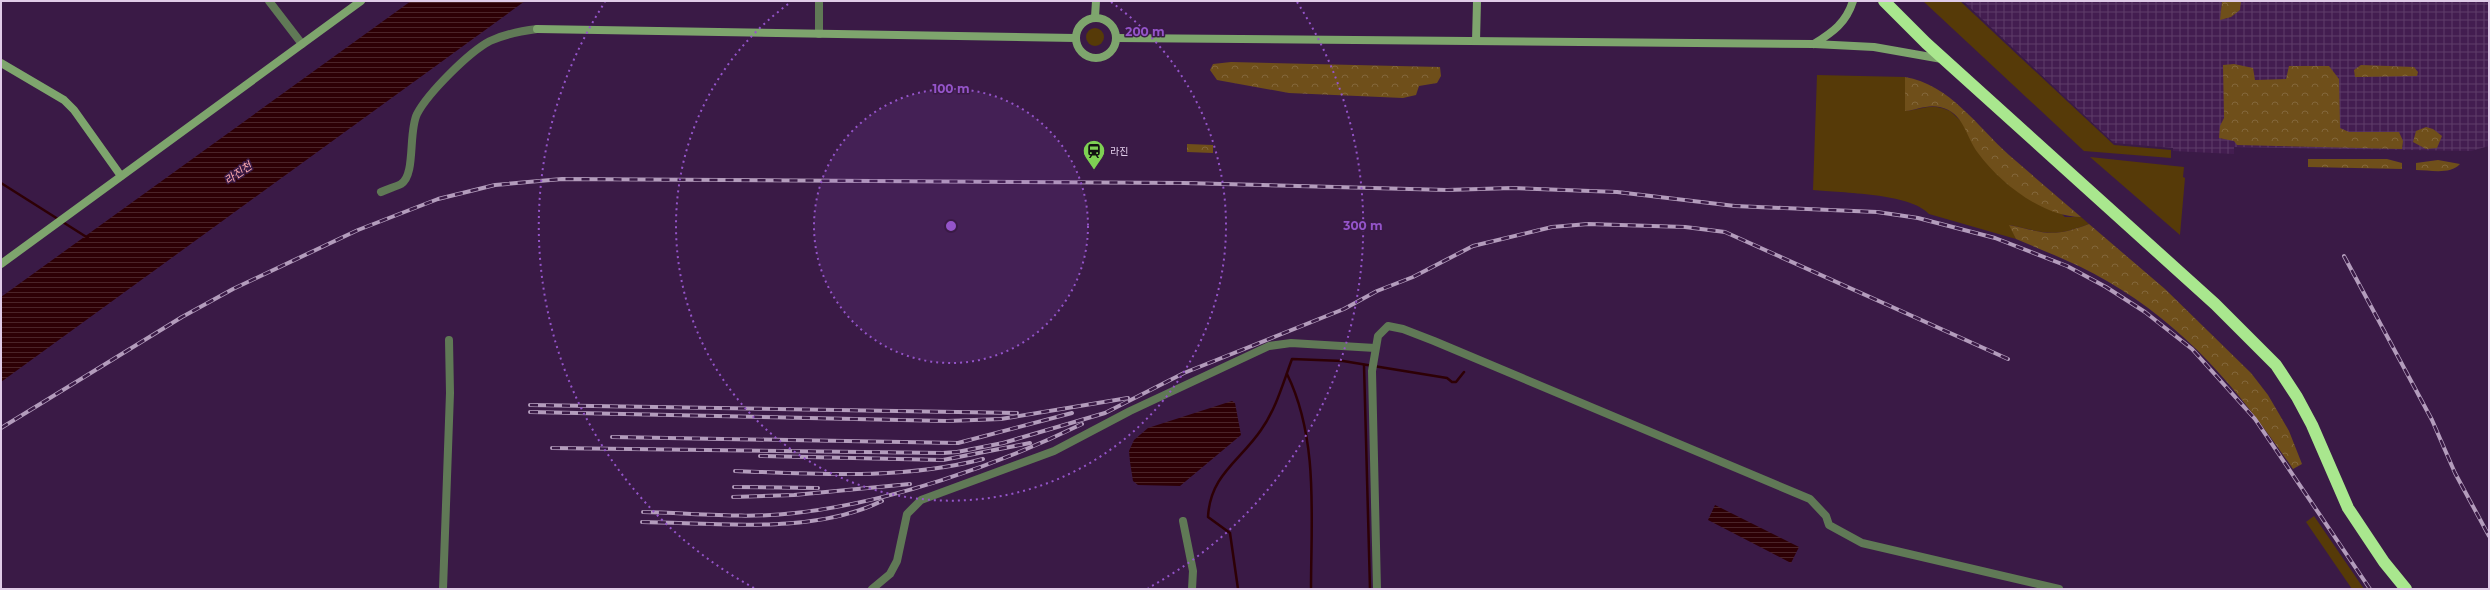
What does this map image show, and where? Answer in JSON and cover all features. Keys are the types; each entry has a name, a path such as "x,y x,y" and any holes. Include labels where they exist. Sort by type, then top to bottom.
{"highway":[{"path":"1884,1 1926,43 2255,342 2276,365 2297,397 2336,478 2348,508 2384,562 2406,588"}],"main road":[{"path":"1,264 68,212 121,176 361,1"},
{"path":"1095,17 1096,1"},
{"path":"1476,41 1477,1"},
{"path":"1814,44 1837,29 1850,10 1853,1"},
{"path":"1095,17 1110,23 1116,38 1111,52 1096,59 1081,53 1075,38 1081,24 1095,17"},
{"path":"537,29 1075,38"},
{"path":"1116,38 1231,37 1814,44 1874,47 1922,54 1946,60"},
{"path":"1,63 64,100 74,110 121,176"}],"street":[{"path":"269,1 302,44"},
{"path":"819,1 819,34"},
{"path":"381,192 403,183 408,176 410,139 417,115 439,83 489,42 514,32 537,29"},
{"path":"1377,589 1372,445 1372,371 1378,336 1388,326 1403,329 1810,499 1826,516 1829,525 1862,543 2059,589"},
{"path":"443,589 450,393 448,340"},
{"path":"872,589 890,574 897,561 907,514 921,500 1054,451 1130,411 1269,346 1306,343 1375,348"},
{"path":"1183,521 1193,570 1192,589"}],"shaded area":[{"path":"1923,1 1960,1 2114,145 2171,150 2171,158 2084,151"},
{"path":"1963,1 2489,1 2489,146 2471,151 2234,147 2234,154 2173,151 2173,148 2114,143"},
{"path":"1091,28 1099,28 1104,33 1102,44 1099,46 1091,46 1086,41 1086,33"},
{"path":"1817,75 1905,77 1905,111 1927,107 1937,107 1950,111 2065,217 2081,217 2089,224 2058,233 2041,232 2010,225 2016,239 1929,214 1920,207 1892,198 1857,193 1813,190"},
{"path":"2090,157 2184,167 2183,177 2185,178 2180,235"},
{"path":"2314,516 2364,589 2352,589 2306,522"}],"green space":[{"path":"2222,1 2241,1 2240,10 2231,17 2220,20"},
{"path":"1231,62 1440,67 1441,76 1437,83 1419,86 1416,95 1403,98 1289,93 1217,80 1210,70 1213,64"},
{"path":"2234,64 2253,68 2255,80 2286,79 2289,66 2329,66 2339,79 2340,128 2349,132 2399,132 2403,141 2402,149 2237,145 2234,141 2219,138 2220,126 2224,118 2223,65"},
{"path":"2361,65 2414,67 2418,72 2417,76 2355,77 2354,70"},
{"path":"1905,77 1921,81 1949,97 2009,155 2081,217 2052,211 2038,205 2010,186 1998,176 1978,153 1959,119 1948,110 1931,106 1905,111"},
{"path":"2426,127 2433,129 2442,136 2437,148 2426,149 2413,142 2416,131"},
{"path":"1187,144 1213,145 1213,153 1187,152"},
{"path":"2308,159 2387,159 2402,163 2402,169 2308,167"},
{"path":"2438,160 2460,164 2451,170 2445,171 2416,170 2416,163"},
{"path":"2089,224 2165,289 2251,373 2268,395 2289,431 2302,464 2293,469 2233,389 2188,341 2163,320 2136,299 2107,281 2062,258 2016,239 2009,225 2041,232 2058,233"}],"water":[{"name":"라진천","path":"411,1 525,1 1,382 1,297"},
{"path":"1232,401 1235,403 1241,435 1180,486 1138,485 1133,481 1129,451 1134,440 1148,428"},
{"path":"1715,505 1799,547 1791,563 1708,520"}],"waterway":[{"path":"1,183 88,238"},
{"path":"1238,589 1230,533 1208,517 1210,502 1220,479 1227,469 1253,441 1266,422 1279,396 1292,359 1343,361 1447,378 1452,382 1456,382 1464,372"},
{"path":"1364,365 1370,589"},
{"path":"1287,374 1297,399 1309,452 1312,507 1311,589"}],"railway":[{"path":"1,428 182,317 233,289 358,230 438,199 495,185 562,179 1184,183 1447,190 1512,188 1617,192 1735,206 1877,212 1918,218 1995,238 2067,266 2106,287 2145,312 2192,349 2255,419 2370,589"},
{"path":"552,448 943,453 957,452 1003,443 1105,413 1184,373 1344,309 1377,291 1413,277 1473,246 1552,227 1588,224 1685,227 1725,232 2008,359"},
{"path":"2344,256 2432,420 2455,473 2489,536"},
{"path":"530,412 947,421 1001,419 1128,398"},
{"path":"530,405 1017,413"},
{"path":"612,437 958,443 1072,413"},
{"path":"643,512 757,516 795,513 867,501 979,468 1015,454 1082,424"},
{"path":"760,456 943,460 1030,443"},
{"path":"735,471 829,474 891,473 952,466 983,459"},
{"path":"733,497 794,495 910,484"},
{"path":"734,487 818,488"},
{"path":"642,522 733,525 796,523 826,519 855,512 882,501"}],"place":[{"name":"라진","path":"1094,170"}]}
